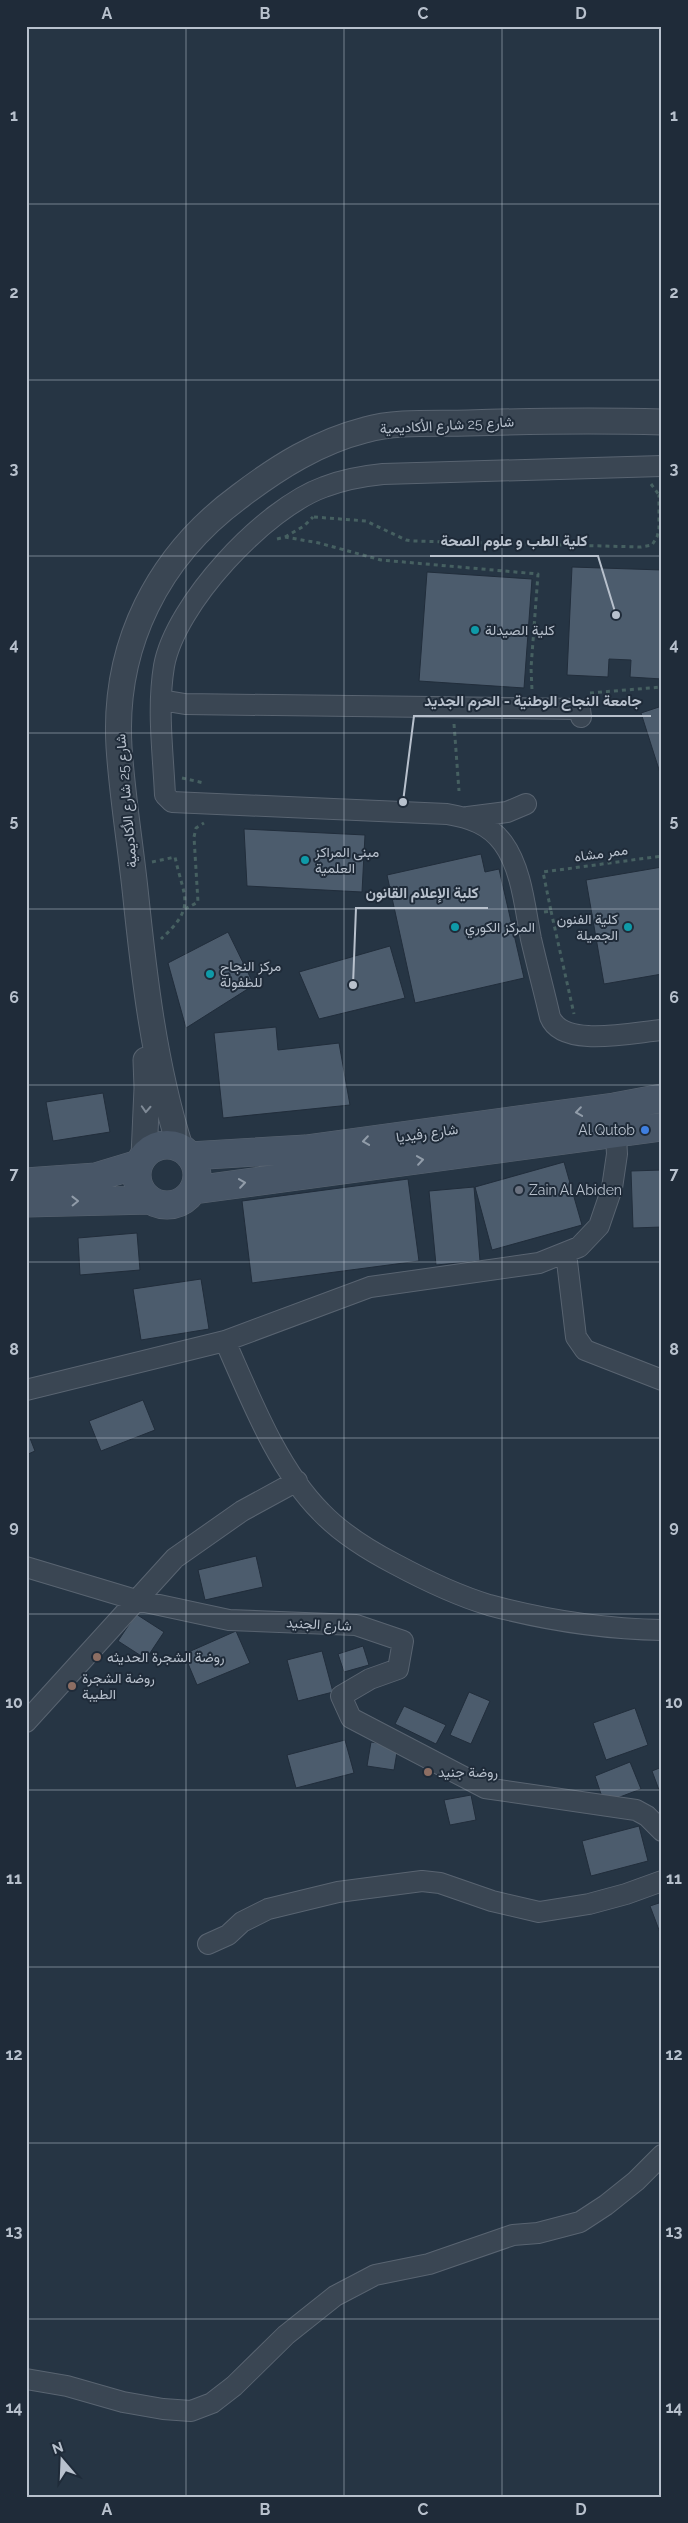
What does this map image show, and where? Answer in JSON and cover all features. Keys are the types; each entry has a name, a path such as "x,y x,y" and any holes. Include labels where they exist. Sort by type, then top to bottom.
{"main road":[{"name":"شارع رفيديا","path":"185,1152 306,1149 614,1107 662,1098"},
{"name":"شارع رفيديا","path":"194,1190 662,1127"},
{"path":"26,1182 96,1177 141,1160 161,1145 185,1152 197,1170 194,1190 179,1203 169,1205 150,1200 26,1203"},
{"path":"141,1160 138,1184 142,1193 150,1200"}],"street":[{"name":"شارع 25 شارع الأكاديمية","path":"142,955 119,746 124,672 130,645 157,585 172,563 210,520 267,476 300,456 334,439 369,429 456,423 589,420 662,422"},
{"path":"526,804 507,812 468,817 447,814 172,802 165,795 160,714 164,666 176,634 192,606 221,567 243,543 276,515 322,487 354,478 382,474 662,466"},
{"path":"161,700 185,704 580,709 581,717"},
{"path":"468,817 494,833 510,854 520,886 550,1017 557,1028 581,1037 662,1030"},
{"path":"142,955 166,1102 185,1152"},
{"path":"141,1160 147,1088 142,955"},
{"path":"26,1390 224,1341 370,1287 539,1263 579,1247 599,1226 612,1188 617,1154 614,1107"},
{"path":"566,1253 576,1338 585,1350 662,1380"},
{"path":"224,1341 259,1415 296,1481 320,1512 360,1545 414,1574 488,1604 547,1618 630,1630 662,1630"},
{"path":"26,1722 175,1558 242,1511 296,1481"},
{"name":"شارع الجنيد","path":"26,1567 136,1600 229,1620 356,1626 403,1641 398,1669 370,1679 341,1696 351,1718 485,1788 636,1810 647,1816 662,1832"},
{"path":"208,1944 228,1936 242,1922 268,1909 338,1892 422,1881 440,1883 492,1901 539,1912 589,1904 626,1894 662,1881"},
{"path":"26,2379 67,2386 123,2402 162,2409 190,2411 212,2403 234,2386 286,2336 335,2296 375,2275 429,2264 513,2235 538,2232 580,2222 636,2182 662,2156"}],"path":[{"path":"314,517 366,521 406,540 413,541 641,547 652,545 657,537 659,496 662,492"},
{"path":"272,541 285,537 319,543 381,560 538,574 531,668 534,694"},
{"path":"453,707 459,791"},
{"path":"180,776 184,780 210,784"},
{"path":"185,909 195,904 198,898 194,832 199,824 214,823"},
{"name":"ممر مشاه","path":"551,911 543,872 662,856"},
{"path":"541,913 551,911 576,1019"}],"building":[{"path":"572,567 662,570 662,679 630,677 631,660 609,659 608,677 567,675"},
{"name":"كلية الصيدلة","path":"427,572 532,579 524,688 419,681"},
{"path":"662,706 662,779 641,713"},
{"name":"مبنى المراكز العلمية","path":"244,829 365,835 362,892 247,886"},
{"name":"المركز الكوري","path":"481,854 485,872 499,869 524,978 415,1003 387,875"},
{"name":"كلية الفنون الجميلة","path":"662,867 662,974 604,984 586,880"},
{"name":"مركز النجاح للطفولة","path":"228,932 254,985 186,1028 168,963"},
{"path":"390,946 405,998 319,1019 299,972"},
{"path":"276,1027 278,1050 339,1043 350,1105 223,1118 214,1033"},
{"path":"103,1093 110,1132 53,1141 46,1102"},
{"path":"564,1162 582,1225 492,1250 475,1187"},
{"path":"662,1170 662,1227 633,1228 631,1171"},
{"path":"408,1179 419,1261 252,1283 242,1201"},
{"path":"474,1187 480,1261 436,1265 429,1191"},
{"path":"137,1233 140,1270 80,1275 78,1238"},
{"path":"201,1279 209,1329 141,1340 133,1289"},
{"path":"143,1400 155,1430 101,1451 89,1421"},
{"path":"26,1428 35,1451 26,1455"},
{"path":"256,1556 263,1587 205,1600 198,1570"},
{"path":"136,1614 164,1632 146,1659 118,1641"},
{"path":"236,1631 250,1663 197,1685 184,1654"},
{"path":"363,1646 369,1665 344,1672 338,1654"},
{"path":"322,1651 333,1692 298,1701 287,1660"},
{"path":"469,1692 490,1701 471,1744 450,1735"},
{"path":"404,1706 446,1725 436,1744 395,1724"},
{"path":"635,1708 648,1745 606,1760 593,1723"},
{"path":"345,1740 354,1773 296,1788 287,1755"},
{"path":"371,1742 398,1746 394,1770 367,1766"},
{"path":"630,1762 641,1789 604,1803 595,1776"},
{"path":"662,1767 662,1798 652,1771"},
{"path":"471,1795 476,1820 450,1825 444,1800"},
{"path":"639,1826 648,1861 591,1876 582,1841"},
{"path":"662,1902 662,1938 650,1906"}],"place":[{"name":"كلية الطب و علوم الصحة","path":"616,615"},
{"name":"كلية الصيدلة","path":"475,630"},
{"name":"جامعة النجاح الوطنية - الحرم الجديد","path":"403,802"},
{"name":"مبنى المراكز العلمية","path":"305,860"},
{"name":"المركز الكوري","path":"455,927"},
{"name":"كلية الفنون الجميلة","path":"628,927"},
{"name":"مركز النجاح للطفولة","path":"210,974"},
{"name":"كلية الإعلام القانون","path":"353,985"},
{"name":"Al Qutob","path":"645,1130"},
{"name":"Zain Al Abiden","path":"519,1190"},
{"name":"روضة الشجرة الحديثه","path":"97,1657"},
{"name":"روضة الشجرة الطيبة","path":"72,1686"},
{"name":"روضة جنيد","path":"428,1772"}]}
